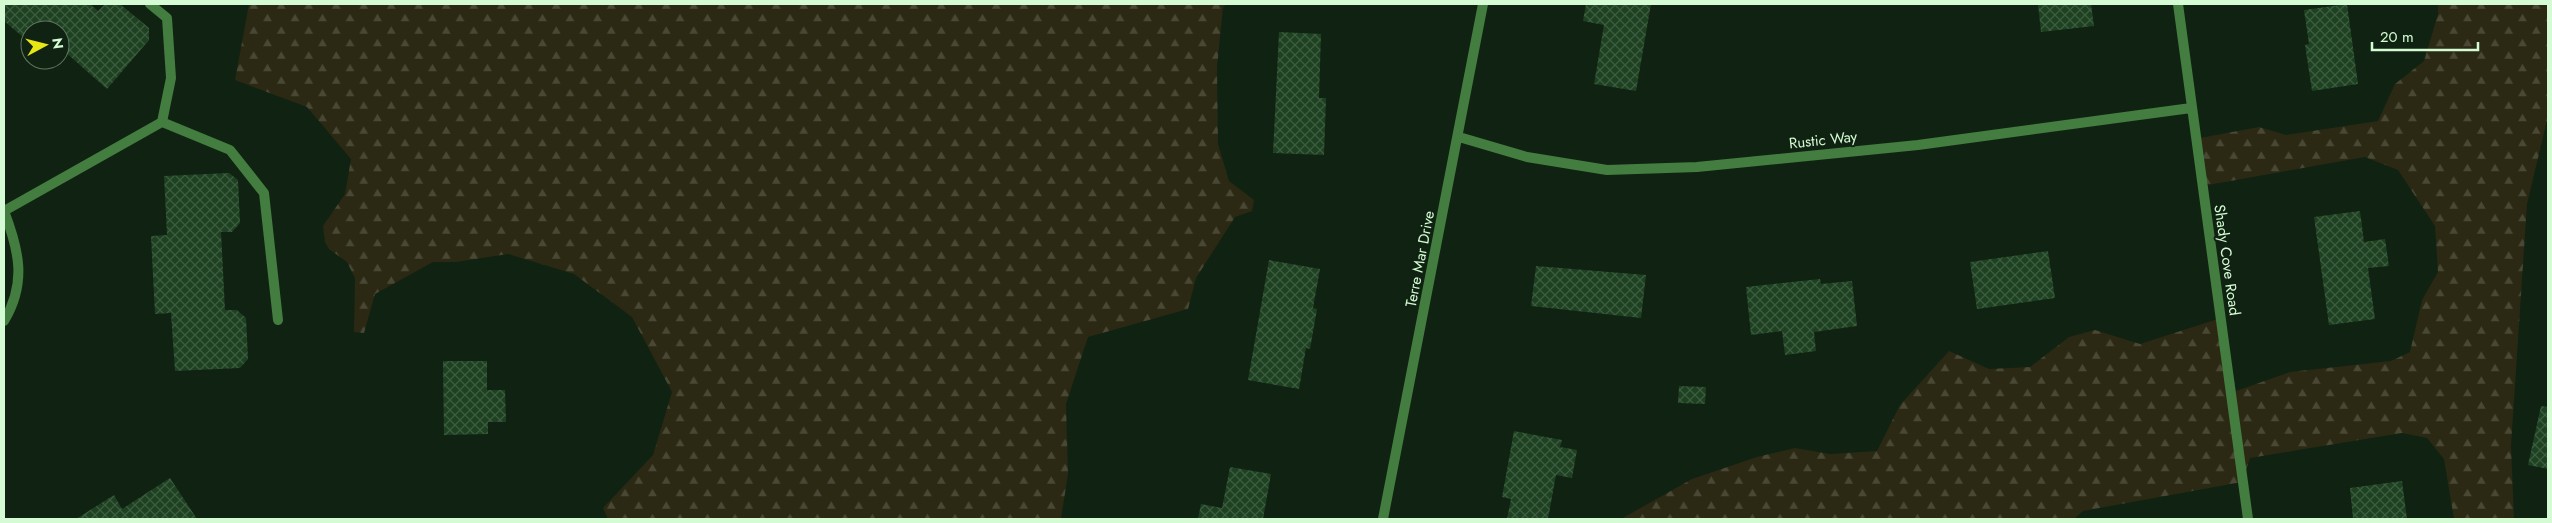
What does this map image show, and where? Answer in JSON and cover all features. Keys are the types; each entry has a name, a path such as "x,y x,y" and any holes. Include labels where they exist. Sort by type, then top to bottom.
{"street":[{"path":"4,321 11,309 16,292 19,260 17,247 4,211 162,122 171,78 167,18 150,4"},
{"name":"Terre Mar Drive","path":"1383,519 1459,137 1483,4"},
{"name":"Shady Cove Road","path":"2178,4 2248,519"},
{"name":"Rustic Way","path":"1459,137 1527,157 1607,170 1698,167 1918,146 2191,108"},
{"path":"162,122 230,150 264,193 278,320"}],"green space":[{"path":"249,4 1227,4 1223,7 1217,67 1218,144 1229,181 1254,200 1252,211 1235,217 1196,278 1188,309 1088,337 1066,404 1068,474 1061,519 608,519 603,508 653,455 672,392 632,317 574,274 508,254 456,262 433,262 375,294 364,333 354,332 355,278 347,262 329,249 325,242 323,226 345,194 351,159 307,107 235,80"},
{"path":"2438,4 2548,4 2548,116 2527,204 2511,446 2514,519 2454,519 2444,459 2427,438 2402,433 2250,458 2242,482 2083,511 2074,519 1621,519 1692,479 1757,457 1795,448 1830,454 1877,451 1900,405 1949,351 1989,369 2030,367 2069,337 2095,330 2140,344 2221,318 2236,391 2290,372 2391,361 2410,352 2422,300 2438,272 2435,226 2398,170 2365,157 2208,185 2203,178 2200,138 2259,127 2286,135 2378,121 2395,84 2424,61 2438,14"}],"building":[{"path":"4,4 90,4 98,11 105,4 120,4 149,28 149,40 107,89 70,56 70,20 20,20 20,35 4,21"},
{"path":"1586,4 1651,4 1636,91 1594,84 1604,25 1583,21"},
{"path":"2038,4 2091,4 2094,26 2041,32"},
{"path":"2347,4 2358,84 2312,91 2305,45 2309,44 2304,10"},
{"path":"1279,32 1321,34 1319,98 1326,98 1324,155 1273,153"},
{"path":"229,173 238,180 240,223 232,232 221,232 225,310 237,310 246,318 248,359 240,368 175,371 171,313 155,314 151,236 167,235 164,176"},
{"path":"2360,211 2364,242 2385,239 2389,266 2368,268 2375,319 2329,325 2314,217"},
{"path":"2048,251 2055,298 1977,309 1970,262"},
{"path":"1269,260 1320,269 1313,308 1317,309 1310,349 1306,348 1299,389 1248,380"},
{"path":"1536,266 1646,275 1641,318 1531,306"},
{"path":"1820,279 1821,284 1852,281 1857,326 1814,332 1816,351 1785,355 1782,331 1751,335 1746,287"},
{"path":"443,361 487,361 487,390 505,390 506,422 488,422 488,434 444,435"},
{"path":"1679,386 1706,387 1705,404 1678,403"},
{"path":"2541,406 2548,407 2548,469 2528,465"},
{"path":"1514,431 1562,440 1560,447 1577,450 1572,478 1556,475 1548,519 1507,519 1511,499 1502,497"},
{"path":"1230,467 1271,474 1263,519 1198,519 1201,504 1222,508"},
{"path":"170,478 197,519 76,519 114,495 122,509"},
{"path":"2402,481 2407,519 2353,519 2350,488"}]}
